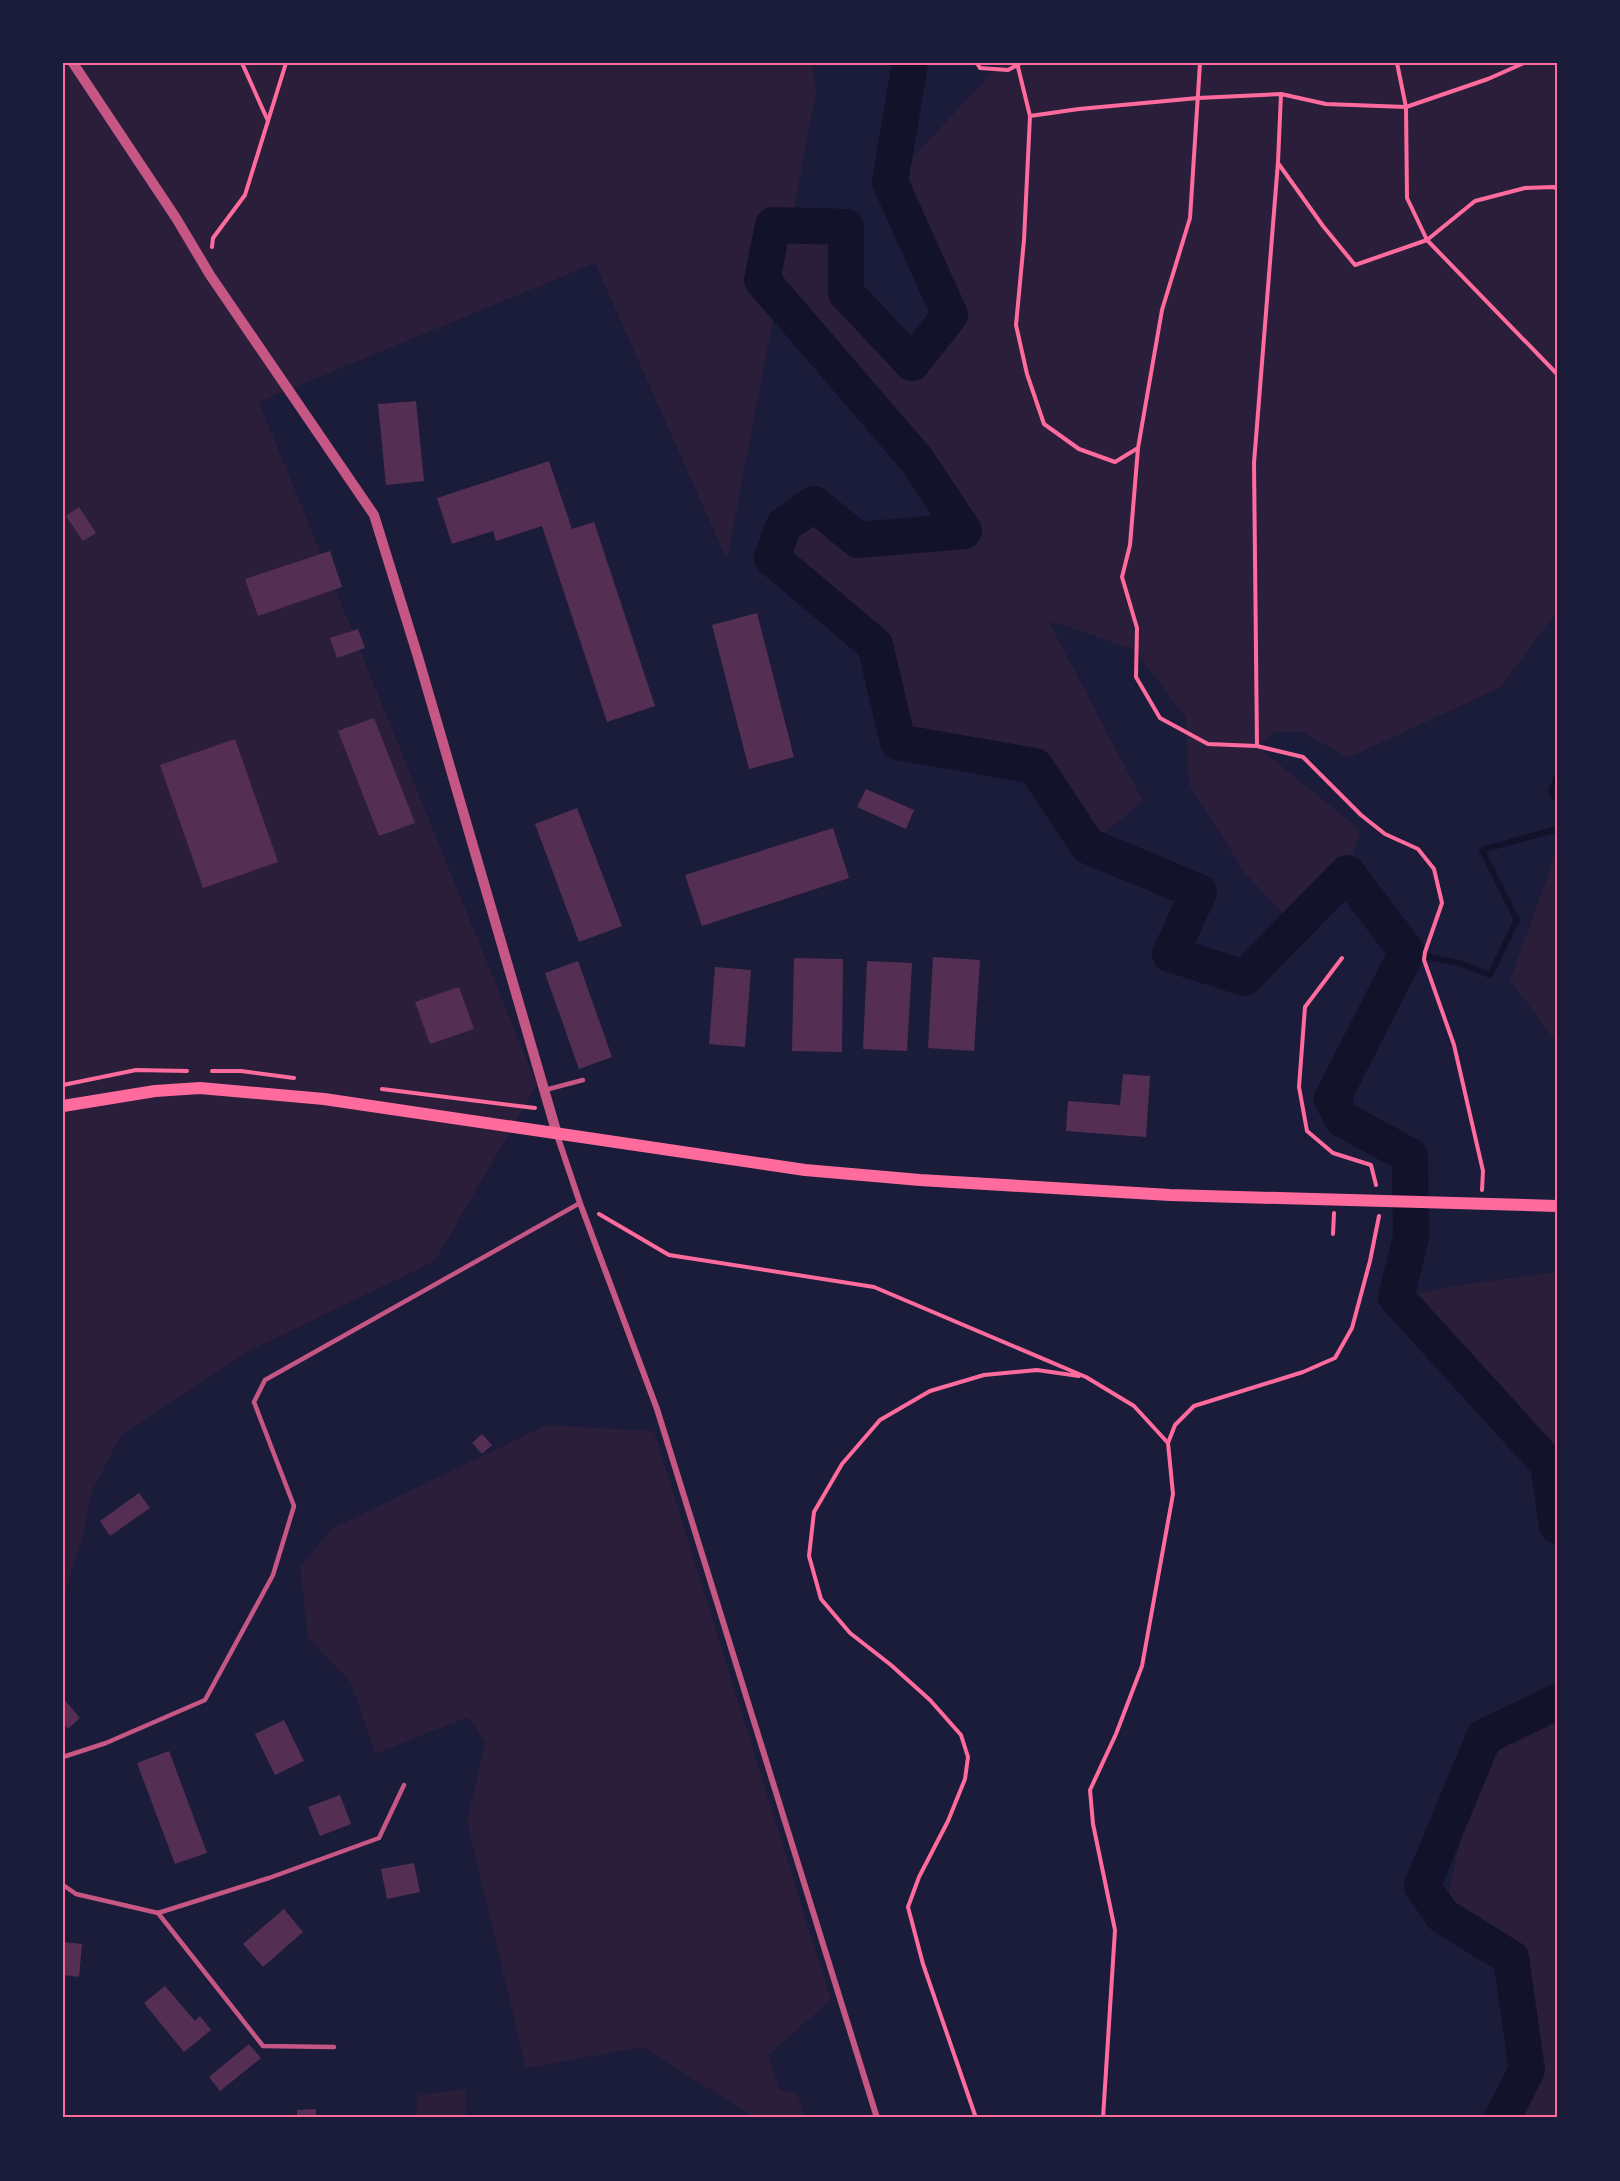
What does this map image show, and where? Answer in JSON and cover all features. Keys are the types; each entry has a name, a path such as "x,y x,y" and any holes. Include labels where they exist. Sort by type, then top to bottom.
{"main road":[{"path":"63,1106 133,1094 200,1088 324,1099 806,1170 920,1180 1170,1195 1557,1206"}],"street":[{"path":"73,63 176,218 210,275 374,515 557,1134 580,1203 657,1409 877,2118"}],"lane":[{"path":"544,1090 583,1080"},
{"path":"63,1757 106,1743 205,1700 273,1575 294,1506 254,1402 265,1380 580,1203"},
{"path":"63,1885 76,1894 158,1913 269,1878 379,1838 404,1785"},
{"path":"158,1913 263,2046 334,2047"}],"path":[{"path":"242,63 269,122"},
{"path":"210,275 213,238 244,195 286,63"},
{"path":"977,63 980,68 1008,70 1019,64 1030,116 1024,240 1016,325 1027,374 1044,424 1079,449 1115,462 1138,448"},
{"path":"1200,63 1190,218 1162,310 1138,448 1130,545 1122,576 1137,628 1136,677 1160,718 1208,744 1257,746 1303,757 1361,815 1385,834 1418,849 1434,868 1442,903 1424,960 1454,1045 1483,1171"},
{"path":"1397,63 1406,108 1407,198 1427,240 1557,374"},
{"path":"1030,116 1198,98 1281,94 1326,104 1406,108 1488,79 1524,63"},
{"path":"1257,746 1254,464 1278,162 1281,94"},
{"path":"1278,162 1323,226 1355,265 1427,240 1475,201 1525,188 1554,187 1557,189"},
{"path":"1342,958 1305,1007 1299,1087 1307,1131 1333,1153 1371,1165 1376,1188"},
{"path":"580,1203 669,1255 874,1287 1086,1377 1134,1406 1168,1443"},
{"path":"1103,2118 1115,1930 1093,1824 1090,1790 1116,1734 1142,1666 1173,1494 1168,1443 1175,1425 1194,1406 1303,1372 1335,1358 1352,1328 1381,1210"},
{"path":"976,2118 923,1964 908,1907 919,1877 948,1821 965,1779 968,1757 961,1735 930,1700 850,1633 821,1599 809,1556 814,1512 842,1464 880,1420 930,1391 984,1376 1037,1370 1086,1377"}],"shaded area":[{"path":"63,63 812,63 816,91 791,225 846,227 846,293 912,363 950,315 890,182 997,67 997,63 1557,63 1557,611 1501,687 1348,758 1303,732 1276,732 1257,746 1360,830 1347,873 1284,915 1245,873 1189,784 1186,718 1135,650 1048,620 1143,801 1088,846 1035,766 898,742 875,645 772,558 784,525 814,504 858,540 963,531 916,459 777,298 727,560 595,263 259,402 537,1085 435,1261 249,1351 121,1435 92,1491 84,1532 63,1600"},
{"path":"1557,850 1557,1039 1554,1039 1510,980"},
{"path":"1557,1272 1557,1526 1547,1464 1396,1297 1467,1284"},
{"path":"546,1425 654,1431 831,2000 768,2055 779,2090 797,2093 806,2118 755,2118 643,2047 526,2068 467,1821 485,1744 468,1717 375,1754 351,1683 308,1637 300,1566 333,1528"},
{"path":"1557,1702 1557,2118 1520,2118 1527,2070 1511,1958 1443,1916 1484,1737"},
{"path":"466,2089 466,2118 416,2118 418,2095"}],"building":[{"path":"416,401 424,481 386,485 378,404"},
{"path":"549,461 572,529 594,522 655,706 607,722 542,526 496,541 493,531 452,544 437,498"},
{"path":"79,507 96,533 83,541 66,516"},
{"path":"330,551 342,587 258,616 245,579"},
{"path":"757,613 794,757 749,769 712,625"},
{"path":"358,629 365,648 337,658 330,638"},
{"path":"374,718 415,823 379,836 338,731"},
{"path":"235,739 278,862 203,888 160,765"},
{"path":"866,789 914,810 906,829 857,807"},
{"path":"577,808 622,926 579,942 535,824"},
{"path":"833,828 849,878 702,926 685,875"},
{"path":"933,957 980,960 974,1051 928,1048"},
{"path":"794,958 843,959 842,1052 792,1051"},
{"path":"578,961 612,1057 579,1069 545,973"},
{"path":"867,961 912,963 907,1051 863,1049"},
{"path":"715,967 751,970 745,1047 709,1044"},
{"path":"459,987 474,1029 430,1044 415,1002"},
{"path":"1123,1074 1150,1076 1146,1137 1066,1131 1068,1101 1120,1105"},
{"path":"482,1434 492,1445 482,1454 472,1443"},
{"path":"139,1493 150,1508 110,1536 100,1521"},
{"path":"63,1698 80,1718 68,1729 63,1723"},
{"path":"284,1720 304,1761 275,1775 255,1734"},
{"path":"169,1751 207,1853 175,1864 137,1763"},
{"path":"340,1795 351,1824 320,1836 308,1807"},
{"path":"414,1863 420,1892 387,1899 381,1869"},
{"path":"284,1909 303,1932 263,1967 243,1944"},
{"path":"63,1942 82,1944 79,1977 63,1975"},
{"path":"165,1986 195,2021 200,2016 211,2030 184,2052 144,2003"},
{"path":"249,2044 261,2058 220,2091 209,2077"},
{"path":"316,2109 316,2118 297,2118 297,2110"}],"waterway":[{"path":"910,63 890,182 950,315 912,363 846,293 846,227 773,225 762,280 916,459 964,531 858,540 814,504 784,525 772,558 875,645 898,742 1035,766 1088,846 1199,892 1170,954 1244,978 1347,873 1407,952 1332,1099 1342,1119 1410,1156 1411,1237 1396,1297 1548,1464 1557,1526"},
{"path":"1557,776 1551,792 1557,799"},
{"path":"1407,952 1462,964 1490,975 1517,920 1482,850 1557,829"},
{"path":"1502,2118 1527,2070 1511,1958 1443,1916 1422,1886 1484,1737 1557,1702"}]}
